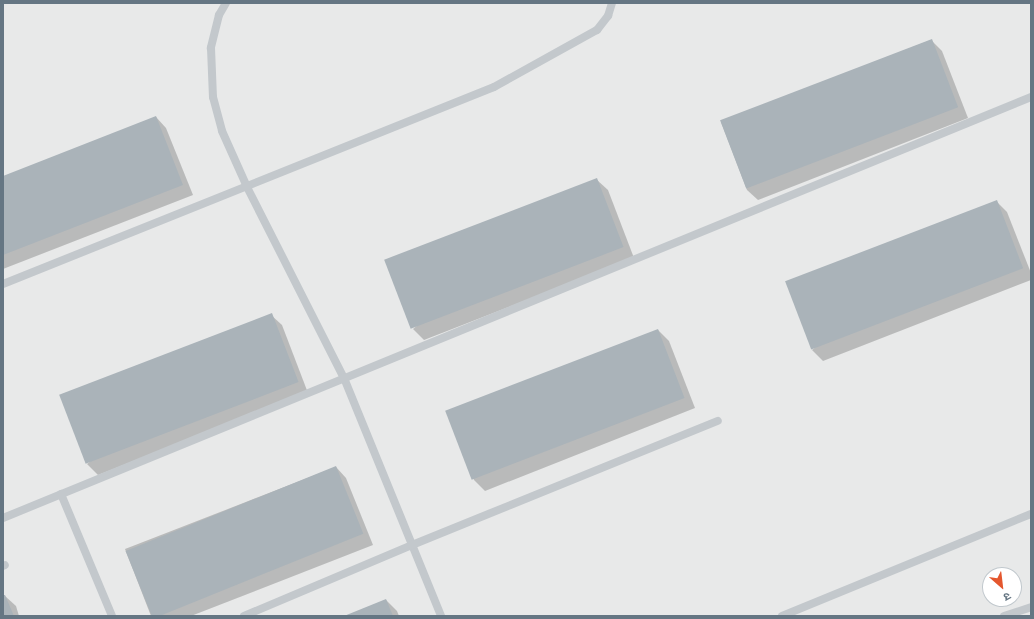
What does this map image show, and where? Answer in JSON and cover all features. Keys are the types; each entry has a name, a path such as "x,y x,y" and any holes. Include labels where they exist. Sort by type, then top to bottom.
{"lane":[{"path":"226,3 219,15 211,48 213,97 222,131 247,187 344,378 441,616"},
{"path":"3,284 494,87 597,30 608,16 612,3"},
{"path":"3,518 1031,98"},
{"path":"244,616 412,545 718,421"},
{"path":"61,494 112,616"},
{"path":"782,616 1031,514"},
{"path":"1004,616 1031,607"}],"shaded area":[{"path":"3,3 1031,3 1031,616 3,616"}],"building":[{"path":"932,39 958,107 746,189 720,120"},
{"path":"156,116 183,185 3,255 3,176"},
{"path":"597,178 624,247 411,329 384,260"},
{"path":"997,200 1023,268 811,350 785,281"},
{"path":"272,313 299,382 86,464 59,395"},
{"path":"658,329 685,398 472,480 445,411"},
{"path":"336,466 363,534 160,616 152,616 126,551"},
{"path":"3,595 5,595 14,616 3,616"},
{"path":"386,599 393,616 344,616"}]}
